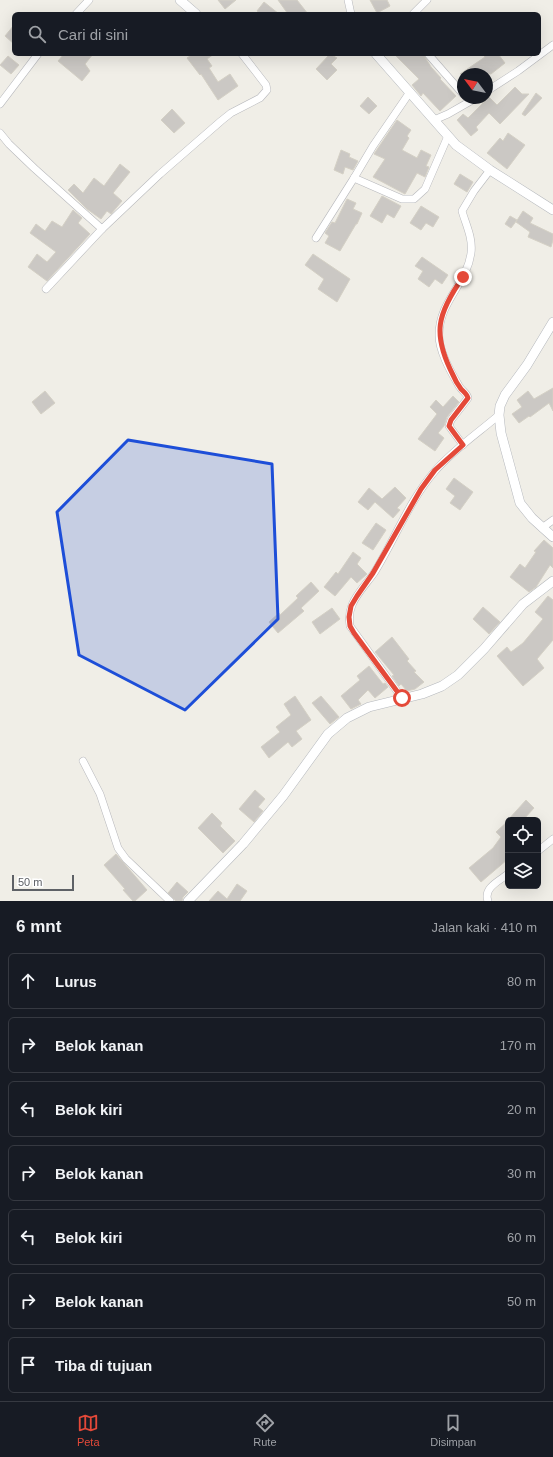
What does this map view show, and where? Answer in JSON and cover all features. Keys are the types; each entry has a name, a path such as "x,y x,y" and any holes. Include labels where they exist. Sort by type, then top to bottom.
{"street":[{"path":"78,12 89,0"},
{"path":"180,0 194,12"},
{"path":"348,0 351,12"},
{"path":"416,12 427,0"},
{"path":"541,54 553,45"},
{"path":"0,104 36,56"},
{"path":"46,289 102,229 160,174 231,113 260,98 265,93 267,90 266,85 244,56"},
{"path":"378,56 448,136 464,152 553,210"},
{"path":"430,56 457,87"},
{"path":"493,87 538,56"},
{"path":"316,238 373,146 410,92"},
{"path":"434,120 448,114 463,104"},
{"path":"0,132 9,144 34,168 102,229"},
{"path":"354,178 402,199 414,199 425,189 448,136"},
{"path":"463,445 449,426 451,420 468,398 467,394 461,389 453,374 441,348 439,336 445,306 463,277 471,252 469,228 462,211 490,170"},
{"path":"553,322 527,365 510,387 500,406 499,415 501,433 517,495 525,511 553,537"},
{"path":"402,698 350,626 349,617 351,606 373,573 421,489 435,470 499,415"},
{"path":"542,528 553,520"},
{"path":"188,901 243,844 283,796 328,734 347,718 369,707 422,694 442,686 458,675 484,649 523,604 553,580"},
{"path":"83,761 100,794 118,848 126,860 170,901"},
{"path":"541,849 553,840"},
{"path":"488,901 486,896 488,889 505,876"}],"highlighted area":[{"path":"128,440 272,464 278,619 185,710 79,655 57,512"}],"building":[{"path":"218,0 236,0 225,9"},
{"path":"278,0 297,0 306,12 287,12"},
{"path":"370,0 387,0 390,6 376,12"},
{"path":"264,2 276,12 258,12 257,11"},
{"path":"12,27 12,42 5,36"},
{"path":"8,56 19,65 11,74 0,65"},
{"path":"62,56 91,56 85,64 90,71 82,81 58,61"},
{"path":"190,56 211,56 207,59 212,66 209,68 218,82 230,74 238,86 218,100 201,74 200,75 187,58"},
{"path":"328,56 337,58 331,64 337,70 327,80 316,69"},
{"path":"396,56 424,56 431,67 441,78 440,79 456,96 440,111 423,93 421,96 412,85 419,79"},
{"path":"484,56 500,56 505,63 493,72 493,68 469,68 485,57"},
{"path":"515,87 522,94 529,94 500,124 489,113 476,127 478,130 471,136 457,120 463,114 468,118 482,104 493,104 493,101 497,105"},
{"path":"536,93 542,98 525,116 522,114"},
{"path":"368,97 377,106 369,114 360,106"},
{"path":"172,109 185,123 174,133 161,120"},
{"path":"397,120 411,130 407,136 409,138 402,150 417,158 421,150 431,155 426,166 429,167 425,177 417,173 405,194 373,177 385,159 374,154"},
{"path":"508,133 525,145 507,169 487,153 500,138 503,141"},
{"path":"341,150 350,154 349,157 358,161 353,170 345,167 343,174 334,170"},
{"path":"120,164 130,172 113,193 122,201 111,214 107,211 101,219 87,209 68,190 74,184 83,193 94,178 104,186"},
{"path":"460,174 473,182 467,192 454,184"},
{"path":"382,196 401,206 394,218 387,214 382,223 370,216"},
{"path":"347,199 356,203 353,209 362,213 340,251 325,243 329,236 325,233 332,222 335,223"},
{"path":"421,206 439,217 433,227 426,223 421,230 410,223"},
{"path":"73,210 82,218 78,223 90,234 47,281 28,267 37,254 47,262 56,252 30,233 36,224 45,231 52,221 62,227"},
{"path":"523,211 533,218 530,223 553,234 551,247 528,237 530,232 516,222"},
{"path":"510,216 517,220 511,228 505,224"},
{"path":"313,254 350,279 337,302 318,289 324,279 305,265"},
{"path":"422,257 448,275 442,284 435,279 429,287 418,279 423,271 415,266"},
{"path":"553,388 553,411 549,403 519,423 512,414 522,407 517,400 528,391 534,399"},
{"path":"45,391 55,403 41,414 32,402"},
{"path":"453,396 459,402 447,417 444,426 438,433 444,438 435,451 418,439 437,414 430,407 436,400 443,407"},
{"path":"454,478 473,492 460,510 450,503 455,496 446,489"},
{"path":"395,487 406,498 397,508 400,510 393,518 375,502 368,510 358,502 369,488 382,499"},
{"path":"376,523 386,530 373,550 362,543"},
{"path":"544,540 553,548 553,568 550,565 536,587 529,592 510,577 520,564 525,568 536,552 534,551"},
{"path":"353,552 361,558 357,564 367,574 357,583 351,577 335,596 324,587 336,572 338,574"},
{"path":"311,582 319,591 301,608 304,611 278,633 269,622 279,613 280,615 298,598 296,596"},
{"path":"548,596 553,600 553,640 537,659 544,668 523,686 497,656 507,647 511,652 523,643 543,619 535,612"},
{"path":"483,607 500,622 489,634 473,619"},
{"path":"332,608 340,619 320,634 312,622"},
{"path":"392,637 409,659 407,661 416,671 414,672 424,682 415,689 407,691 401,684 399,686 392,676 394,675 375,652"},
{"path":"369,666 383,684 385,683 388,687 375,698 368,690 358,700 361,704 351,709 341,696 360,680 357,676"},
{"path":"295,696 311,720 296,731 302,739 292,747 288,742 269,758 261,747 280,732 276,727 291,715 284,704"},
{"path":"321,696 339,717 330,724 312,703"},
{"path":"255,790 265,799 258,807 263,811 254,822 239,809"},
{"path":"526,800 534,808 526,817 511,817"},
{"path":"212,813 222,823 220,826 235,841 223,853 198,828"},
{"path":"505,824 505,862 481,882 469,868 493,848 501,837 496,832"},
{"path":"116,854 147,890 135,901 133,901 123,890 125,889 104,865"},
{"path":"177,882 188,892 183,897 182,901 176,901 168,893"},
{"path":"237,884 247,891 240,901 209,901 218,891 227,899"}],"route":[{"path":"402,698 354,633 350,626 349,617 351,606 373,573 421,489 435,470 463,445 449,426 449,423 466,403 468,398 467,394 461,389 453,374 441,348 439,336 445,306 463,277"}]}
